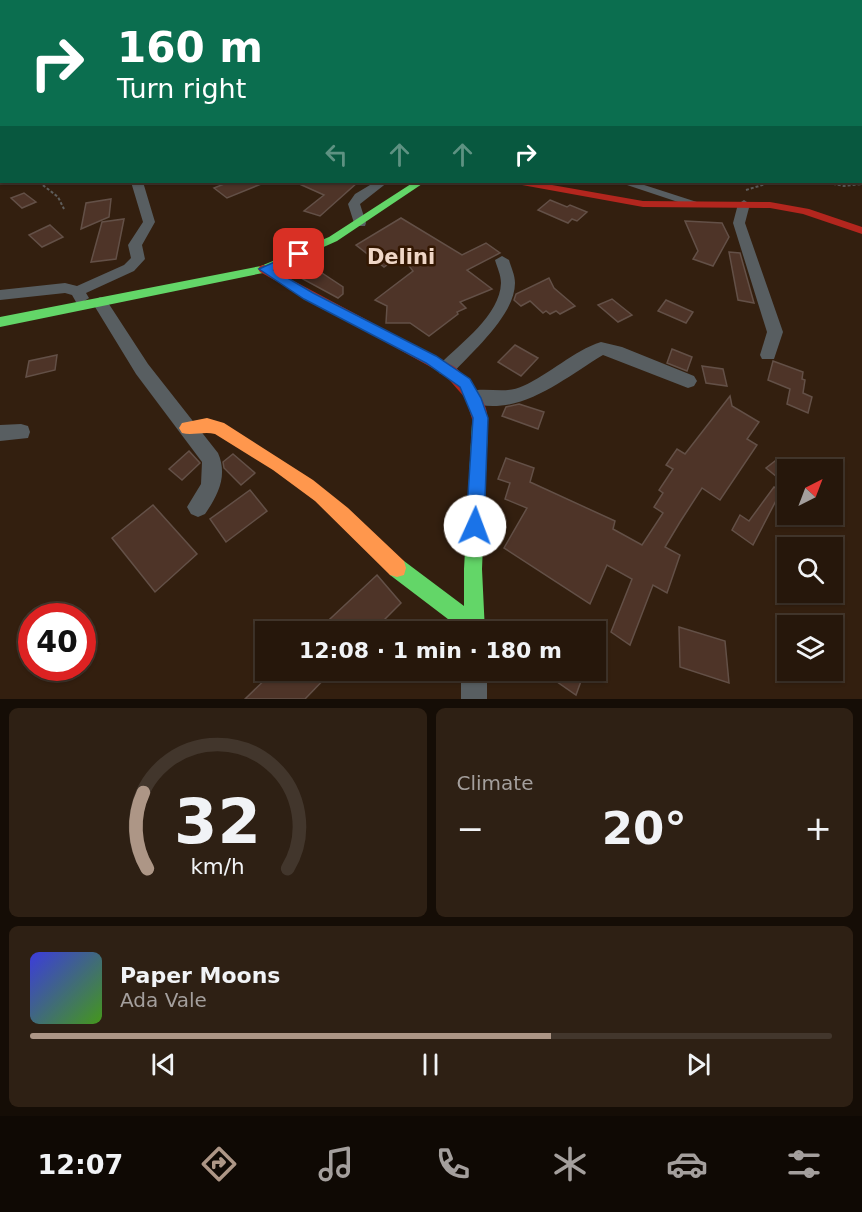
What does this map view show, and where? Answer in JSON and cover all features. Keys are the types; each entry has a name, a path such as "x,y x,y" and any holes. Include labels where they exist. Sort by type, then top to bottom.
{"street":[{"path":"87,299 138,259 135,245 149,222 137,183"},
{"path":"360,223 354,204 359,197 380,183"},
{"path":"0,322 87,299 264,269 333,239 360,223 415,183"},
{"path":"528,183 643,204 744,204 805,212 862,231"},
{"path":"627,183 697,204"},
{"path":"744,204 739,224 775,333 768,355"},
{"path":"446,369 497,314 506,296 508,282 502,260"},
{"path":"264,269 309,296 446,369 465,383 474,398 480,418 473,569 475,621"},
{"path":"0,295 65,288 87,299 211,459 215,472 211,488 198,507"},
{"path":"474,398 494,399 525,394 601,348 616,351 688,381"},
{"path":"187,428 207,425 219,428 291,473 336,508 375,552 465,621"},
{"path":"0,433 21,432"},
{"path":"474,681 474,699"}],"path":[{"path":"40,183 58,197 64,209"},
{"path":"828,183 844,186 862,184"}],"building":[{"path":"226,183 264,183 227,198 214,188"},
{"path":"297,183 357,183 320,216 304,211 324,195"},
{"path":"24,193 36,202 22,208 11,198"},
{"path":"111,199 109,217 81,229 86,203"},
{"path":"550,200 587,212 577,221 572,219 568,223 538,210"},
{"path":"401,218 462,255 486,243 500,253 467,270 492,289 460,302 466,308 457,312 458,314 429,336 410,323 386,323 387,306 375,300 413,271 401,255 384,267 356,245"},
{"path":"124,219 116,259 91,262 102,222"},
{"path":"685,221 722,223 729,237 713,266 693,259 698,251"},
{"path":"50,225 63,237 42,247 29,235"},
{"path":"729,252 740,253 754,303 738,300"},
{"path":"316,269 343,287 343,294 338,298 301,278"},
{"path":"549,278 554,288 575,306 560,314 556,311 550,314 546,311 543,313 530,301 521,306 514,300 516,294"},
{"path":"612,299 632,315 618,322 598,305"},
{"path":"666,300 693,312 686,323 658,311"},
{"path":"515,345 538,358 521,376 498,362"},
{"path":"672,349 692,357 687,371 667,363"},
{"path":"57,355 55,370 26,377 29,361"},
{"path":"773,361 803,372 802,379 805,380 803,393 812,397 808,413 787,404 790,389 768,380"},
{"path":"702,366 723,369 727,386 706,383"},
{"path":"730,396 732,406 759,422 747,439 757,445 720,500 702,488 680,522 665,547 680,555 667,593 653,585 630,645 611,632 632,579 607,565 590,604 504,548 527,508 505,499 510,483 498,479 506,458 534,468 530,482 615,521 613,529 642,545 663,513 654,507 663,493 659,490 673,469 666,465 677,449 685,454"},
{"path":"519,404 544,412 538,429 502,416 506,407"},
{"path":"189,451 200,463 182,480 169,469"},
{"path":"233,454 255,473 241,485 224,468 223,462"},
{"path":"777,460 777,477 766,468"},
{"path":"774,487 777,489 777,499 753,545 732,530 740,515 749,521"},
{"path":"250,490 267,511 226,542 210,519"},
{"path":"153,505 197,554 155,592 112,538"},
{"path":"377,575 401,603 383,621 328,621"},
{"path":"679,627 725,641 729,683 680,667"},
{"path":"264,681 322,681 305,699 245,699"},
{"path":"556,681 581,681 576,695"}],"traffic: fast":[{"path":"0,322 264,269 333,239 418,183"},
{"path":"475,621 473,569 480,424"},
{"path":"397,568 468,621"}],"traffic: slow":[{"path":"187,428 207,425 219,428 278,465 334,507 397,568"}],"traffic: jam":[{"path":"528,183 643,204 770,205 805,211 862,231"},
{"path":"264,269 450,371 475,401 480,424"}],"district":[{"name":"Delini","path":"401,257"}],"route":[{"path":"299,254 264,269 309,296 431,360 465,383 474,398 480,418 475,526"}]}
